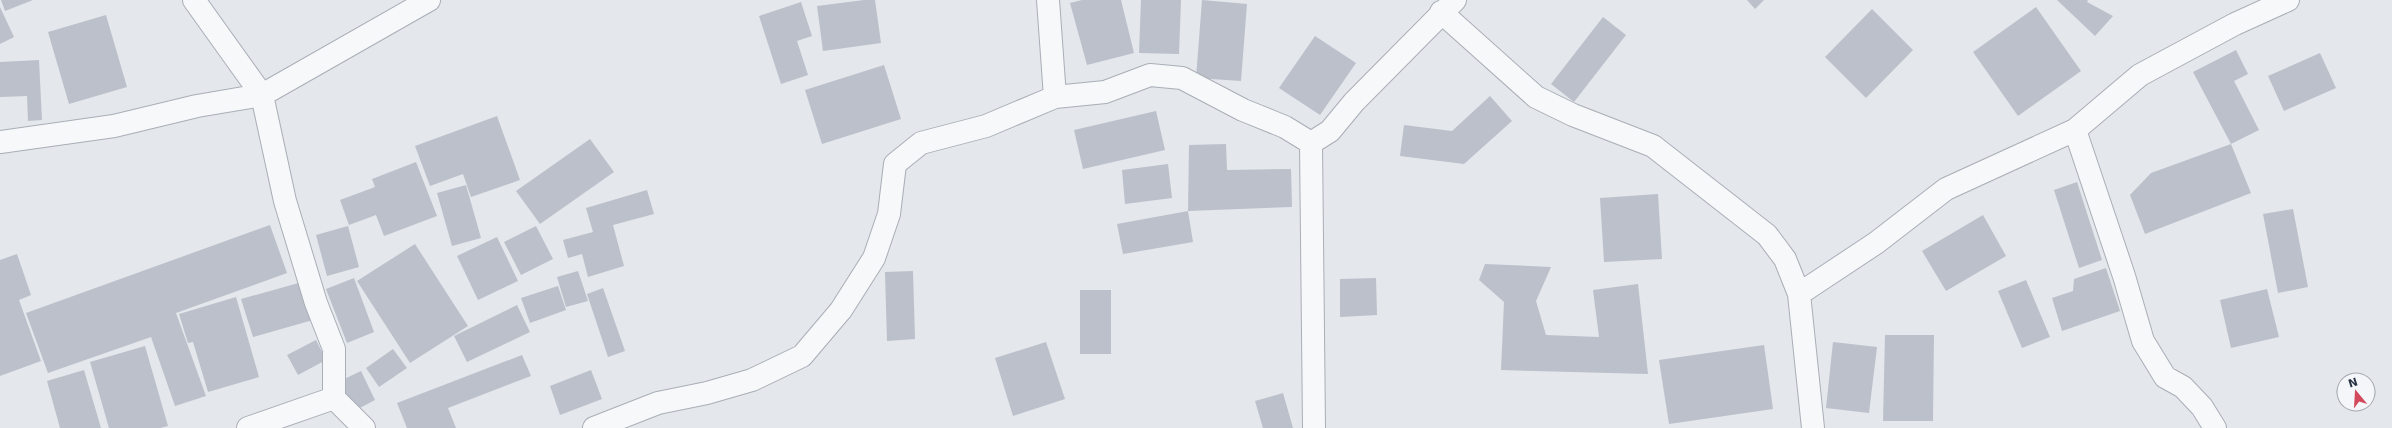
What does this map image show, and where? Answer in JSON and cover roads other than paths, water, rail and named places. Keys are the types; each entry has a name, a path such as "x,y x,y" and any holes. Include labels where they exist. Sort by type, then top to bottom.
{"street":[{"path":"194,0 262,95 285,201 316,303 334,349 334,398 364,428"},
{"path":"0,142 114,126 197,106 262,95 429,0"},
{"path":"1048,0 1055,97"},
{"path":"1799,294 1876,243 1946,189 2075,130 2140,75 2235,24 2288,0"},
{"path":"1311,143 1330,131 1354,102 1448,6 1536,97 1573,115 1653,146 1768,235 1785,259 1799,294 1812,428"},
{"path":"594,428 658,403 707,393 752,380 802,356 841,310 874,258 889,214 895,164 921,142 986,126 1055,97 1105,92 1150,75 1182,78 1243,110 1285,127 1311,143"},
{"path":"2075,130 2144,341 2165,377 2188,392 2202,407 2215,428"},
{"path":"1311,143 1314,428"},
{"path":"248,428 334,398"}]}
